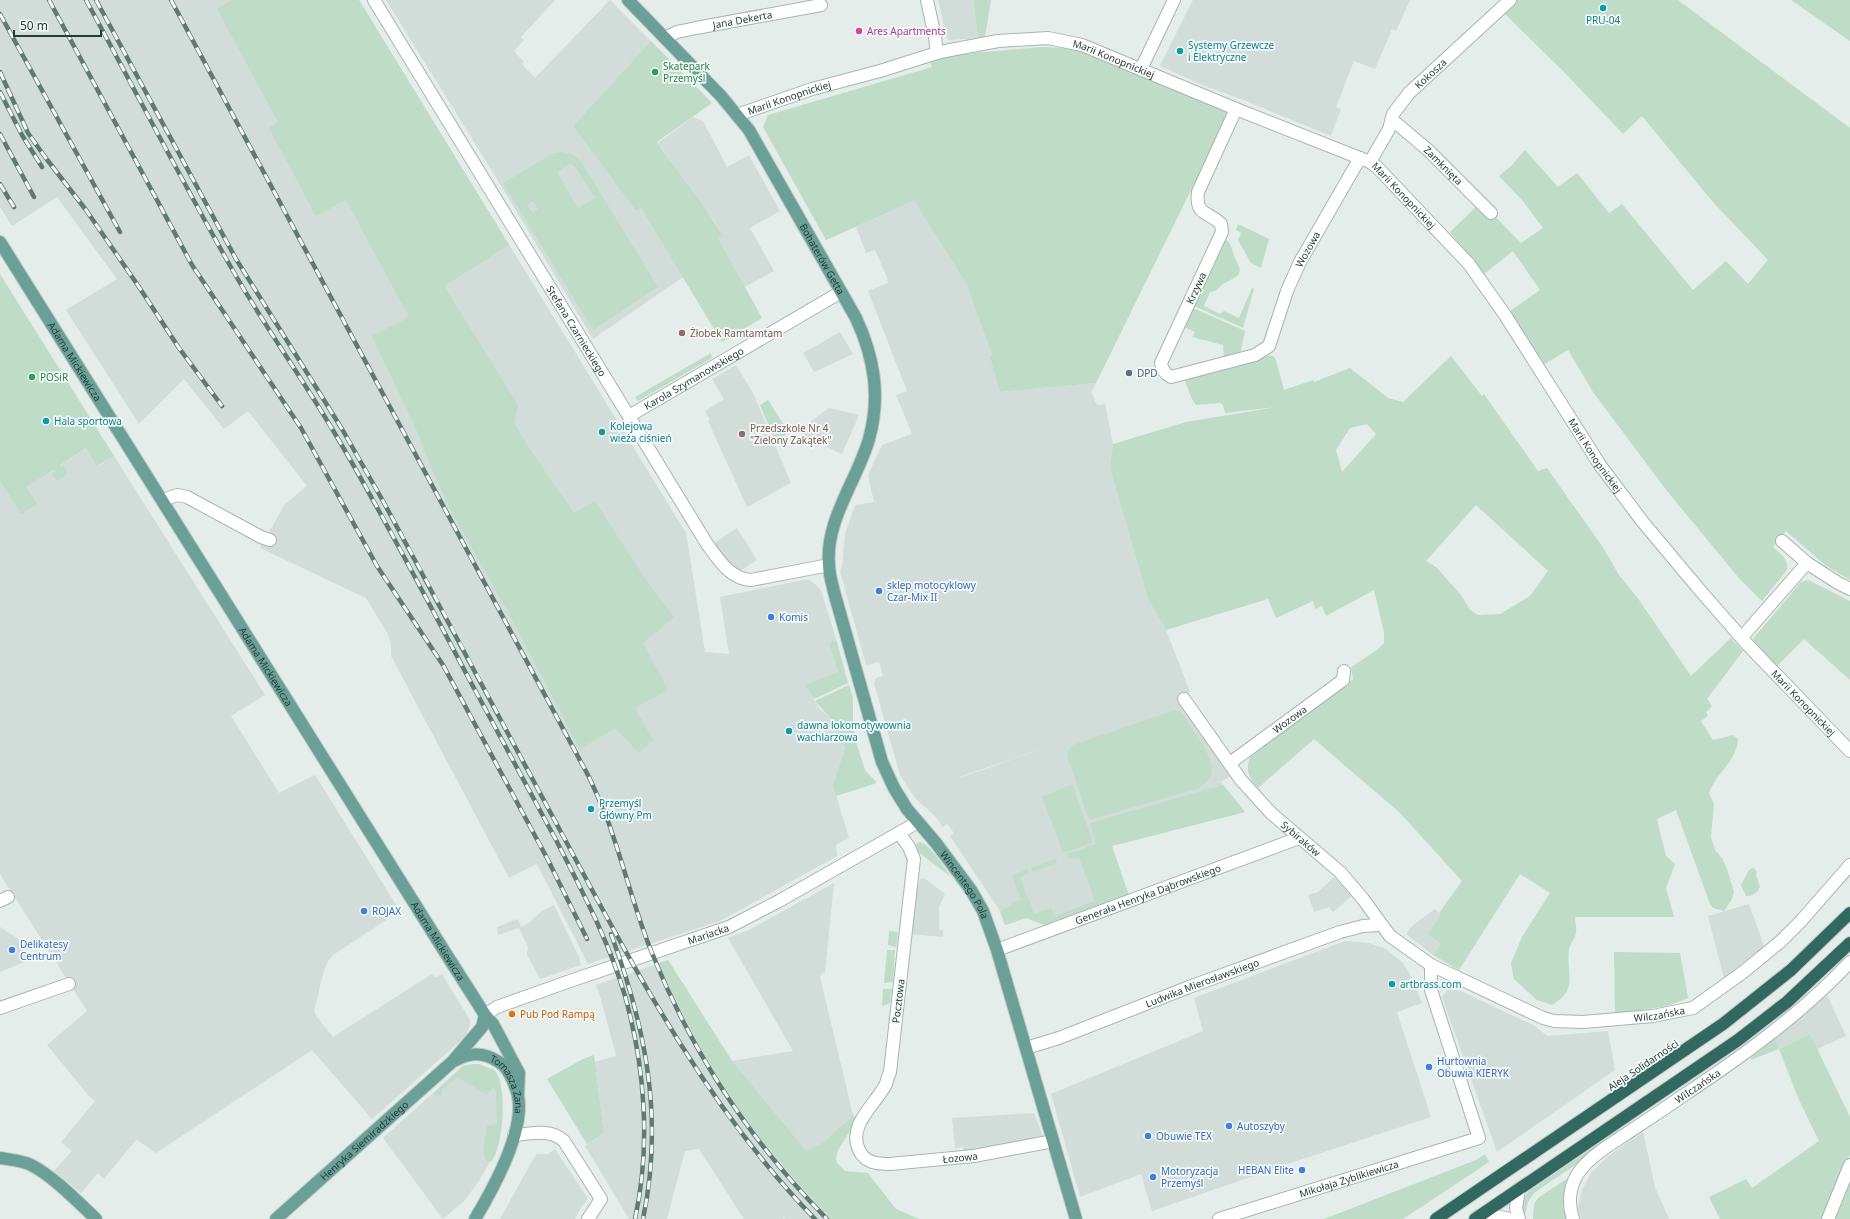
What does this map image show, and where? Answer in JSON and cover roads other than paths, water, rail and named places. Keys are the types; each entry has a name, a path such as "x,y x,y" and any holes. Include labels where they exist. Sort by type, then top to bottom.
{"highway":[{"name":"Aleja Solidarności","path":"1436,1219 1723,1024 1791,970 1850,913"},
{"path":"1477,1218 1738,1040 1787,1002 1850,943"}],"main road":[{"name":"Bohaterów Getta","path":"628,0 737,114 749,130 856,318 866,339 876,388 875,406 869,440 845,497 832,533 829,565"},
{"name":"Adama Mickiewicza","path":"0,242 485,1015 493,1024 518,1073 518,1096"},
{"name":"Wincentego Pola","path":"829,565 834,592 882,762 898,796 971,890 983,911 997,950 1076,1219"},
{"path":"452,1062 482,1027 485,1015"},
{"name":"Tomasza Zana","path":"452,1062 474,1054 483,1054 491,1057 501,1063 510,1073 518,1096 514,1135 502,1167 475,1219"},
{"name":"Henryka Siemiradzkiego","path":"276,1219 452,1062"},
{"path":"1,1158 31,1165 62,1188 96,1219"}],"street":[{"name":"Stefana Czarnieckiego","path":"374,0 707,544 727,570 743,580 751,580 829,565"},
{"path":"927,0 937,52"},
{"path":"1141,69 1174,0"},
{"name":"Kokosza","path":"1365,160 1392,122 1393,114 1409,93 1510,0"},
{"name":"Jana Dekerta","path":"665,38 677,32 821,5"},
{"name":"Marii Konopnickiej","path":"737,114 812,89 880,71 937,52 998,41 1048,38 1082,45 1236,109 1365,160 1377,167 1470,264 1505,315 1600,465 1642,521 1698,588 1742,637 1850,751"},
{"name":"Krzywa","path":"1236,109 1198,192 1197,202 1200,210 1221,224 1222,232 1161,364 1161,368 1166,375 1171,377 1255,355 1269,346"},
{"name":"Zamknięta","path":"1392,122 1396,123 1428,150 1492,213"},
{"name":"Wozowa","path":"1269,346 1287,291 1300,262 1365,160"},
{"name":"Karola Szymanowskiego","path":"629,416 841,292"},
{"path":"162,500 177,495 187,497 261,537 270,540"},
{"path":"1782,541 1806,563 1850,589"},
{"path":"1742,637 1806,563"},
{"name":"Wozowa","path":"1230,763 1343,680 1344,671"},
{"name":"Sybiraków","path":"1184,699 1241,780 1255,797 1299,838 1341,873 1363,899 1380,925 1399,943 1431,965 1447,973"},
{"name":"Mariacka","path":"485,1015 497,1007 729,927 779,901 918,822"},
{"name":"Pocztowa","path":"868,1161 860,1153 856,1145 856,1132 864,1115 886,1084 890,1072 912,882 913,854 899,833"},
{"name":"Generała Henryka Dąbrowskiego","path":"997,950 1299,838"},
{"name":"Wilczańska","path":"1447,973 1543,1018 1554,1021 1572,1022 1616,1020 1653,1016 1693,1008 1742,973 1780,942 1802,921 1850,866"},
{"name":"Ludwika Mierosławskiego","path":"1026,1048 1059,1038 1189,987 1340,932 1363,926 1380,925"},
{"name":"WiIczańska","path":"1573,1219 1570,1199 1571,1190 1583,1166 1610,1145 1741,1056 1812,1000 1850,962"},
{"name":"Mikołaja Zyblikiewicza","path":"1219,1219 1479,1138 1431,990 1431,965"},
{"path":"0,1008 68,984"},
{"path":"514,1135 545,1132 561,1138 571,1149 601,1199 588,1219"},
{"name":"Łozowa","path":"868,1161 879,1164 890,1164 974,1156 1053,1141"},
{"path":"1828,1219 1850,1165"},
{"path":"1519,1189 1516,1208 1519,1219"},
{"path":"1477,1218 1495,1216 1510,1219"}],"railway":[{"path":"49,0 192,265 301,428 377,566 443,665 547,858 587,939"},
{"path":"86,0 236,276 322,413 371,496 556,840 594,916 619,976 625,996 632,1023 641,1079 644,1107 643,1163 635,1219"},
{"path":"96,0 236,259 342,429 383,501 595,896 650,994 679,1042 743,1135 778,1178 815,1219"},
{"path":"171,0 589,777 610,826 646,938 668,990 686,1026 705,1061 749,1128 800,1190 827,1219"},
{"path":"0,14 120,232"},
{"path":"0,72 28,133 86,210 179,348 222,406"},
{"path":"0,92 22,135 42,167"},
{"path":"0,134 34,197"},
{"path":"0,184 14,207"},
{"path":"611,934 634,1004 648,1074 652,1146 649,1182 643,1219"}],"place":[{"name":"PRU-04","path":"1603,8"},
{"name":"Ares Apartments","path":"859,31"},
{"name":"Systemy Grzewcze i Elektryczne","path":"1180,51"},
{"name":"Skatepark Przemyśl","path":"655,72"},
{"name":"Żłobek Ramtamtam","path":"682,333"},
{"name":"DPD","path":"1129,373"},
{"name":"POSiR","path":"32,377"},
{"name":"Hala sportowa","path":"46,421"},
{"name":"Kolejowa wieża ciśnień","path":"602,432"},
{"name":"Przedszkole Nr 4 \"Zielony Zakątek\"","path":"742,434"},
{"name":"sklep motocyklowy Czar-Mix II","path":"879,591"},
{"name":"Komis","path":"771,617"},
{"name":"dawna lokomotywownia wachlarzowa","path":"789,731"},
{"name":"Przemyśl Główny Pm","path":"591,809"},
{"name":"ROJAX","path":"364,911"},
{"name":"Delikatesy Centrum","path":"12,950"},
{"name":"artbrass.com","path":"1392,984"},
{"name":"Pub Pod Rampą","path":"512,1014"},
{"name":"Hurtownia Obuwia KIERYK","path":"1429,1067"},
{"name":"Autoszyby","path":"1229,1126"},
{"name":"Obuwie TEX","path":"1148,1136"},
{"name":"HEBAN Elite","path":"1302,1170"},
{"name":"Motoryzacja Przemyśl","path":"1153,1177"}]}
